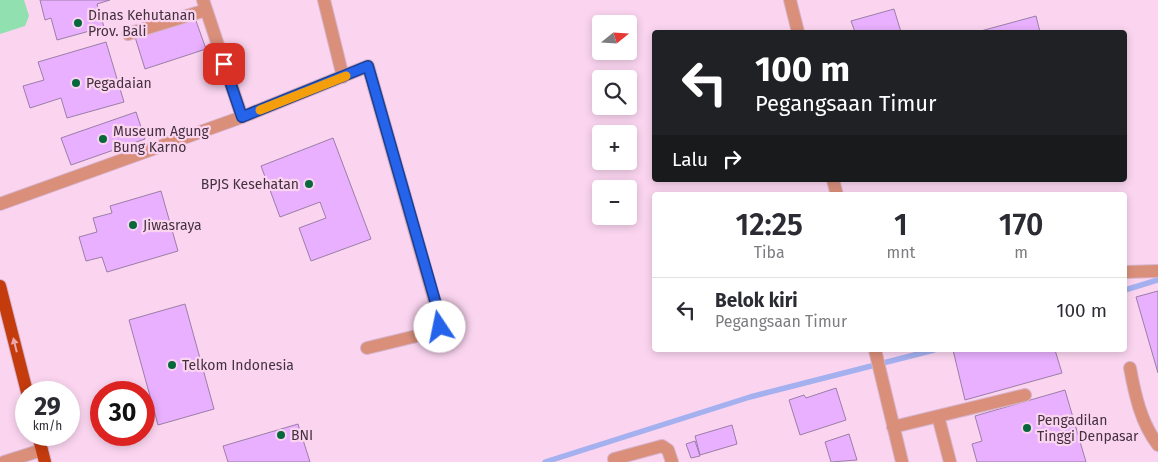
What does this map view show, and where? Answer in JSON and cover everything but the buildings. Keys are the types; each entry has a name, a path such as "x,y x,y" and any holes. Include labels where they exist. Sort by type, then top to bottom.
{"main road":[{"path":"0,286 24,381"}],"street":[{"path":"324,0 343,78"},
{"path":"790,0 798,30"},
{"path":"128,34 205,5 242,117"},
{"path":"0,204 242,117 343,78 368,66 431,285 440,327 429,333 367,348"},
{"path":"1127,272 1158,271"},
{"path":"876,354 902,462"},
{"path":"1130,368 1134,390 1147,430 1158,445"},
{"path":"893,427 1025,395"},
{"path":"938,416 950,462"},
{"path":"614,459 662,446 668,450 672,462"},
{"path":"4,462 44,456"}],"green space":[{"path":"0,0 24,0 29,16 25,26 0,34"}],"waterway":[{"path":"1127,289 1158,280"},
{"path":"545,462 750,397 926,352"}],"slow traffic":[{"path":"260,110 346,76"}],"place":[{"name":"Dinas Kehutanan Prov. Bali","path":"78,23"},
{"name":"Pegadaian","path":"76,83"},
{"name":"Museum Agung Bung Karno","path":"103,139"},
{"name":"BPJS Kesehatan","path":"309,184"},
{"name":"Jiwasraya","path":"133,225"},
{"name":"Telkom Indonesia","path":"172,365"},
{"name":"Pengadilan Tinggi Denpasar","path":"1027,428"},
{"name":"BNI","path":"281,435"}],"route":[{"path":"224,64 242,117 336,81 368,66 414,224 436,304 440,327"}]}
